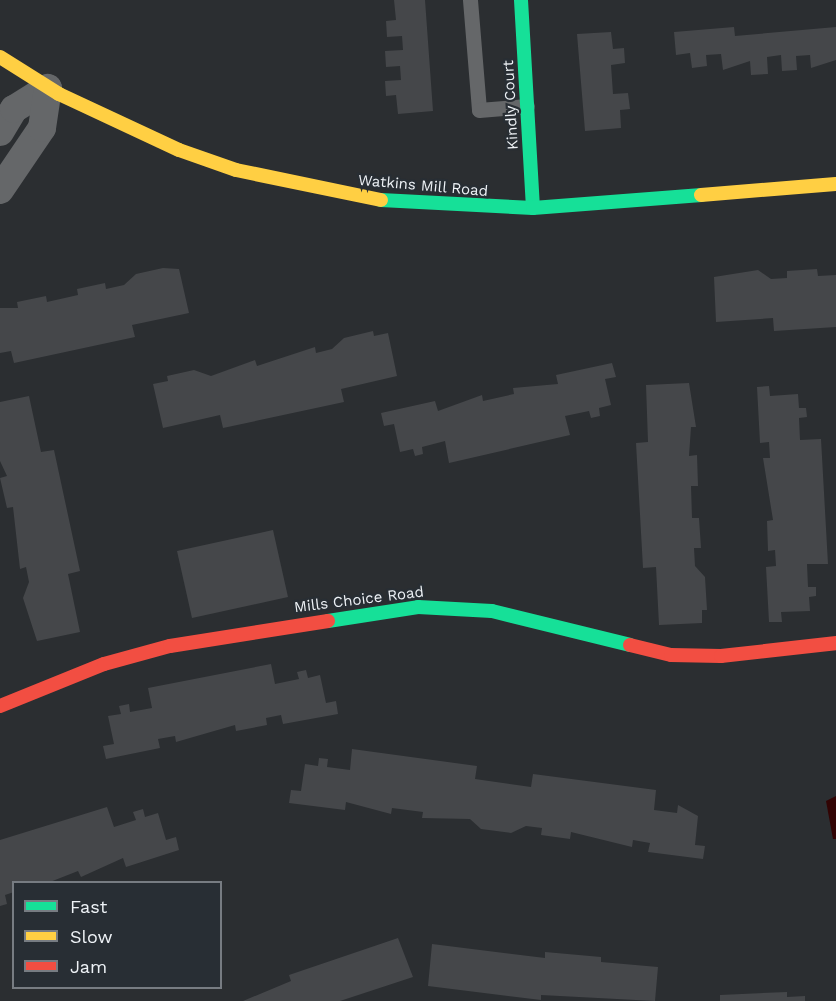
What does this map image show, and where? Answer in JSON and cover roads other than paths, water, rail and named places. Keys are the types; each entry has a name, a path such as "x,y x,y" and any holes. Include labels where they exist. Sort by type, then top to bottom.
{"street":[{"name":"Kindly Court","path":"521,0 533,208"},
{"name":"Watkins Mill Road","path":"0,57 48,88 178,150 277,181 398,204 533,208 836,184"},
{"path":"0,132 14,109 48,88"},
{"path":"0,189 42,128 48,88"},
{"name":"Mills Choice Road","path":"0,706 104,664 170,646 410,608 492,611 671,655 721,656 836,643"}],"lane":[{"path":"470,0 479,110 527,106"}]}
